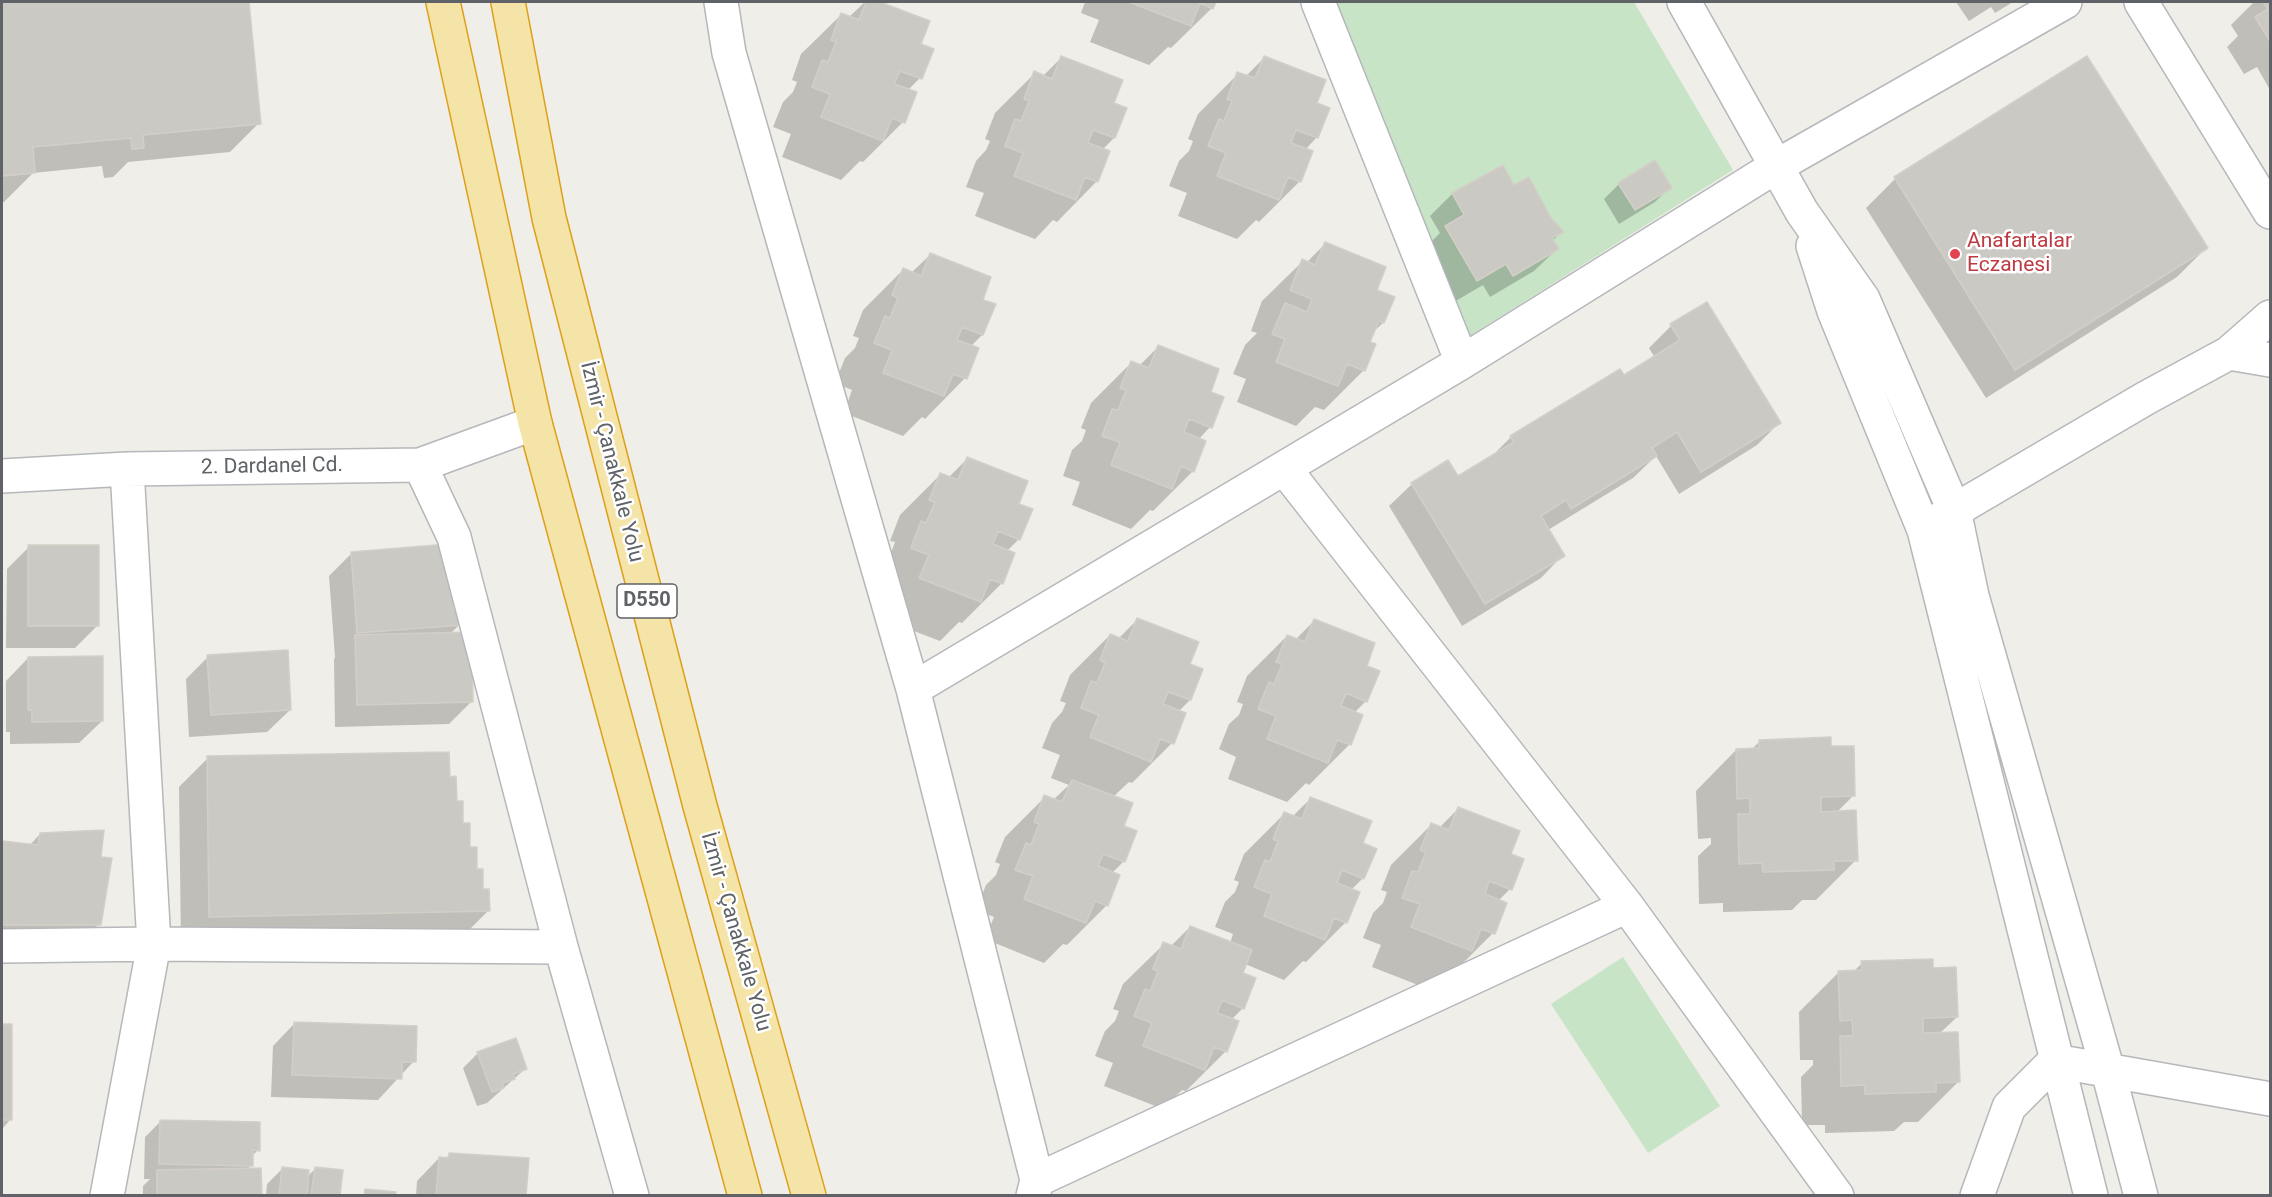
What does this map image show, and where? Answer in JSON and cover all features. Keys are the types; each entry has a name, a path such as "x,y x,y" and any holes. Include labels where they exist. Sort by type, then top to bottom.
{"highway":[{"name":"D550","path":"443,2 535,423 745,1196"},
{"name":"İzmir - Çanakkale Yolu","path":"508,2 549,218 700,806 809,1196"}],"street":[{"path":"721,2 729,52 913,689 1035,1188 1627,906"},
{"path":"1318,2 1462,362"},
{"path":"1684,2 1802,212 1863,299 1954,510 1972,596 2108,1071 2141,1196"},
{"path":"913,689 1462,362 1775,167 2065,2"},
{"path":"2141,2 2271,212"},
{"path":"1802,212 1834,311 1924,530 2055,1061 2091,1196"},
{"path":"1924,530 1954,510 2146,398 2229,353 2271,317"},
{"path":"2229,353 2271,360"},
{"name":"2. Dardanel Cd.","path":"2,476 127,469 420,465 535,423"},
{"path":"420,465 454,537 561,947 632,1196"},
{"path":"1284,468 1627,906 1837,1196"},
{"path":"107,1196 154,944 127,469"},
{"path":"2,946 154,944 561,947"},
{"path":"2055,1061 2271,1099"},
{"path":"1977,1196 2009,1107 2055,1061"}],"green space":[{"path":"1332,2 1634,2 1733,170 1468,337"},
{"path":"1623,957 1720,1106 1648,1153 1551,1004"}],"building":[{"path":"2,2 249,2 261,124 143,135 144,148 132,149 131,138 33,147 35,173 2,176"},
{"path":"866,2 880,2 930,21 921,44 934,49 922,79 900,71 894,84 917,92 905,123 892,118 883,141 821,117 830,94 812,87 822,60 828,62 836,42 831,40 841,13 859,20"},
{"path":"1129,2 1216,2 1213,9 1200,3 1191,26"},
{"path":"2263,2 2270,2 2270,41 2255,17 2268,9"},
{"path":"1061,56 1123,80 1114,103 1127,108 1115,138 1093,130 1088,143 1110,151 1098,182 1085,177 1076,200 1014,176 1023,153 1005,146 1015,119 1021,121 1029,101 1024,99 1034,71 1052,79"},
{"path":"1264,56 1326,80 1317,103 1330,108 1318,138 1296,130 1291,143 1313,151 1301,182 1288,177 1279,200 1217,176 1226,153 1208,146 1219,119 1224,121 1232,101 1227,99 1237,72 1255,78"},
{"path":"2087,56 2208,248 2015,370 1894,177"},
{"path":"1655,160 1672,188 1635,210 1618,183"},
{"path":"1503,165 1514,185 1529,177 1551,218 1564,232 1552,238 1559,249 1513,276 1506,264 1477,281 1445,226 1464,215 1452,193"},
{"path":"1325,242 1386,267 1377,290 1395,297 1384,323 1379,321 1370,342 1376,344 1365,371 1347,364 1338,386 1276,362 1285,339 1272,334 1285,303 1307,312 1312,299 1290,290 1302,259 1315,265"},
{"path":"930,253 991,277 983,300 996,304 983,335 962,327 957,340 979,348 967,379 953,374 944,396 883,373 892,350 874,343 885,316 890,318 898,298 892,295 903,268 921,276"},
{"path":"1707,302 1781,423 1701,472 1677,432 1652,448 1657,456 1571,509 1566,500 1541,516 1565,556 1485,604 1411,483 1448,460 1458,476 1514,442 1510,436 1620,369 1624,375 1680,340 1670,324"},
{"path":"1158,345 1219,369 1211,392 1224,397 1212,428 1189,419 1184,432 1206,441 1194,472 1181,466 1172,489 1111,465 1120,442 1102,436 1112,409 1118,410 1126,390 1120,388 1131,361 1149,368"},
{"path":"967,457 1028,481 1019,504 1033,509 1020,540 998,531 993,544 1015,553 1003,584 990,579 981,602 919,578 929,555 911,548 921,521 926,523 935,502 929,500 940,473 958,480"},
{"path":"449,544 454,610 460,609 461,625 357,633 351,552"},
{"path":"28,545 99,545 99,626 28,626"},
{"path":"1137,618 1199,642 1190,664 1203,669 1191,700 1168,692 1163,704 1186,713 1174,744 1160,739 1151,762 1090,737 1099,715 1081,708 1091,681 1097,683 1105,663 1100,660 1110,634 1128,641"},
{"path":"1314,619 1375,643 1367,666 1380,671 1367,702 1346,693 1341,706 1363,715 1351,745 1337,740 1328,763 1267,739 1276,716 1258,709 1269,682 1274,684 1282,664 1276,662 1287,635 1305,642"},
{"path":"472,632 473,702 357,705 355,635"},
{"path":"288,650 291,710 211,715 207,655"},
{"path":"103,656 103,721 32,722 32,710 28,710 28,657"},
{"path":"1831,737 1831,746 1854,746 1855,796 1821,797 1821,812 1856,810 1858,861 1834,861 1834,870 1763,872 1762,863 1739,864 1738,814 1750,814 1750,798 1737,799 1736,749 1759,748 1759,740"},
{"path":"449,752 450,777 456,776 457,801 463,801 463,823 470,823 470,847 477,847 477,869 483,869 483,889 489,889 490,911 209,917 207,756"},
{"path":"1072,780 1133,803 1124,826 1137,831 1125,862 1103,854 1098,866 1120,875 1108,906 1095,901 1086,923 1024,899 1033,876 1015,870 1026,843 1031,845 1039,824 1034,822 1044,795 1062,802"},
{"path":"1310,797 1372,821 1363,843 1377,849 1364,879 1342,870 1337,883 1360,892 1347,923 1334,918 1325,940 1264,916 1272,894 1254,887 1265,860 1270,862 1278,841 1273,839 1284,812 1302,819"},
{"path":"1458,807 1520,831 1511,854 1524,859 1512,890 1489,881 1485,894 1507,903 1495,934 1481,929 1472,951 1411,927 1420,904 1402,898 1412,871 1418,872 1426,852 1420,850 1431,823 1449,830"},
{"path":"104,830 101,857 112,858 101,925 2,925 2,841 38,845 40,833"},
{"path":"1190,926 1252,950 1243,973 1256,978 1244,1009 1222,1000 1217,1013 1239,1021 1227,1052 1214,1047 1205,1070 1143,1046 1152,1023 1134,1016 1145,989 1150,991 1158,971 1153,969 1163,942 1181,949"},
{"path":"1933,959 1933,968 1956,967 1958,1017 1923,1018 1923,1033 1958,1032 1960,1082 1936,1083 1936,1092 1865,1094 1865,1085 1841,1086 1840,1036 1853,1036 1852,1020 1840,1021 1838,971 1862,970 1861,961"},
{"path":"294,1022 417,1026 416,1062 402,1062 402,1079 292,1075"},
{"path":"2,1024 12,1024 12,1120 2,1120"},
{"path":"516,1038 527,1069 513,1074 515,1079 502,1083 504,1088 492,1092 477,1052"},
{"path":"160,1120 260,1122 260,1151 253,1150 253,1166 159,1164"},
{"path":"449,1153 529,1158 526,1196 436,1196 439,1157 449,1158"},
{"path":"282,1167 309,1170 307,1196 279,1196"},
{"path":"315,1167 343,1170 340,1196 311,1196"},
{"path":"261,1168 262,1196 157,1196 157,1170"},
{"path":"365,1189 396,1192 395,1196 364,1196"}],"place":[{"name":"Anafartalar Eczanesi","path":"1955,254"}]}
